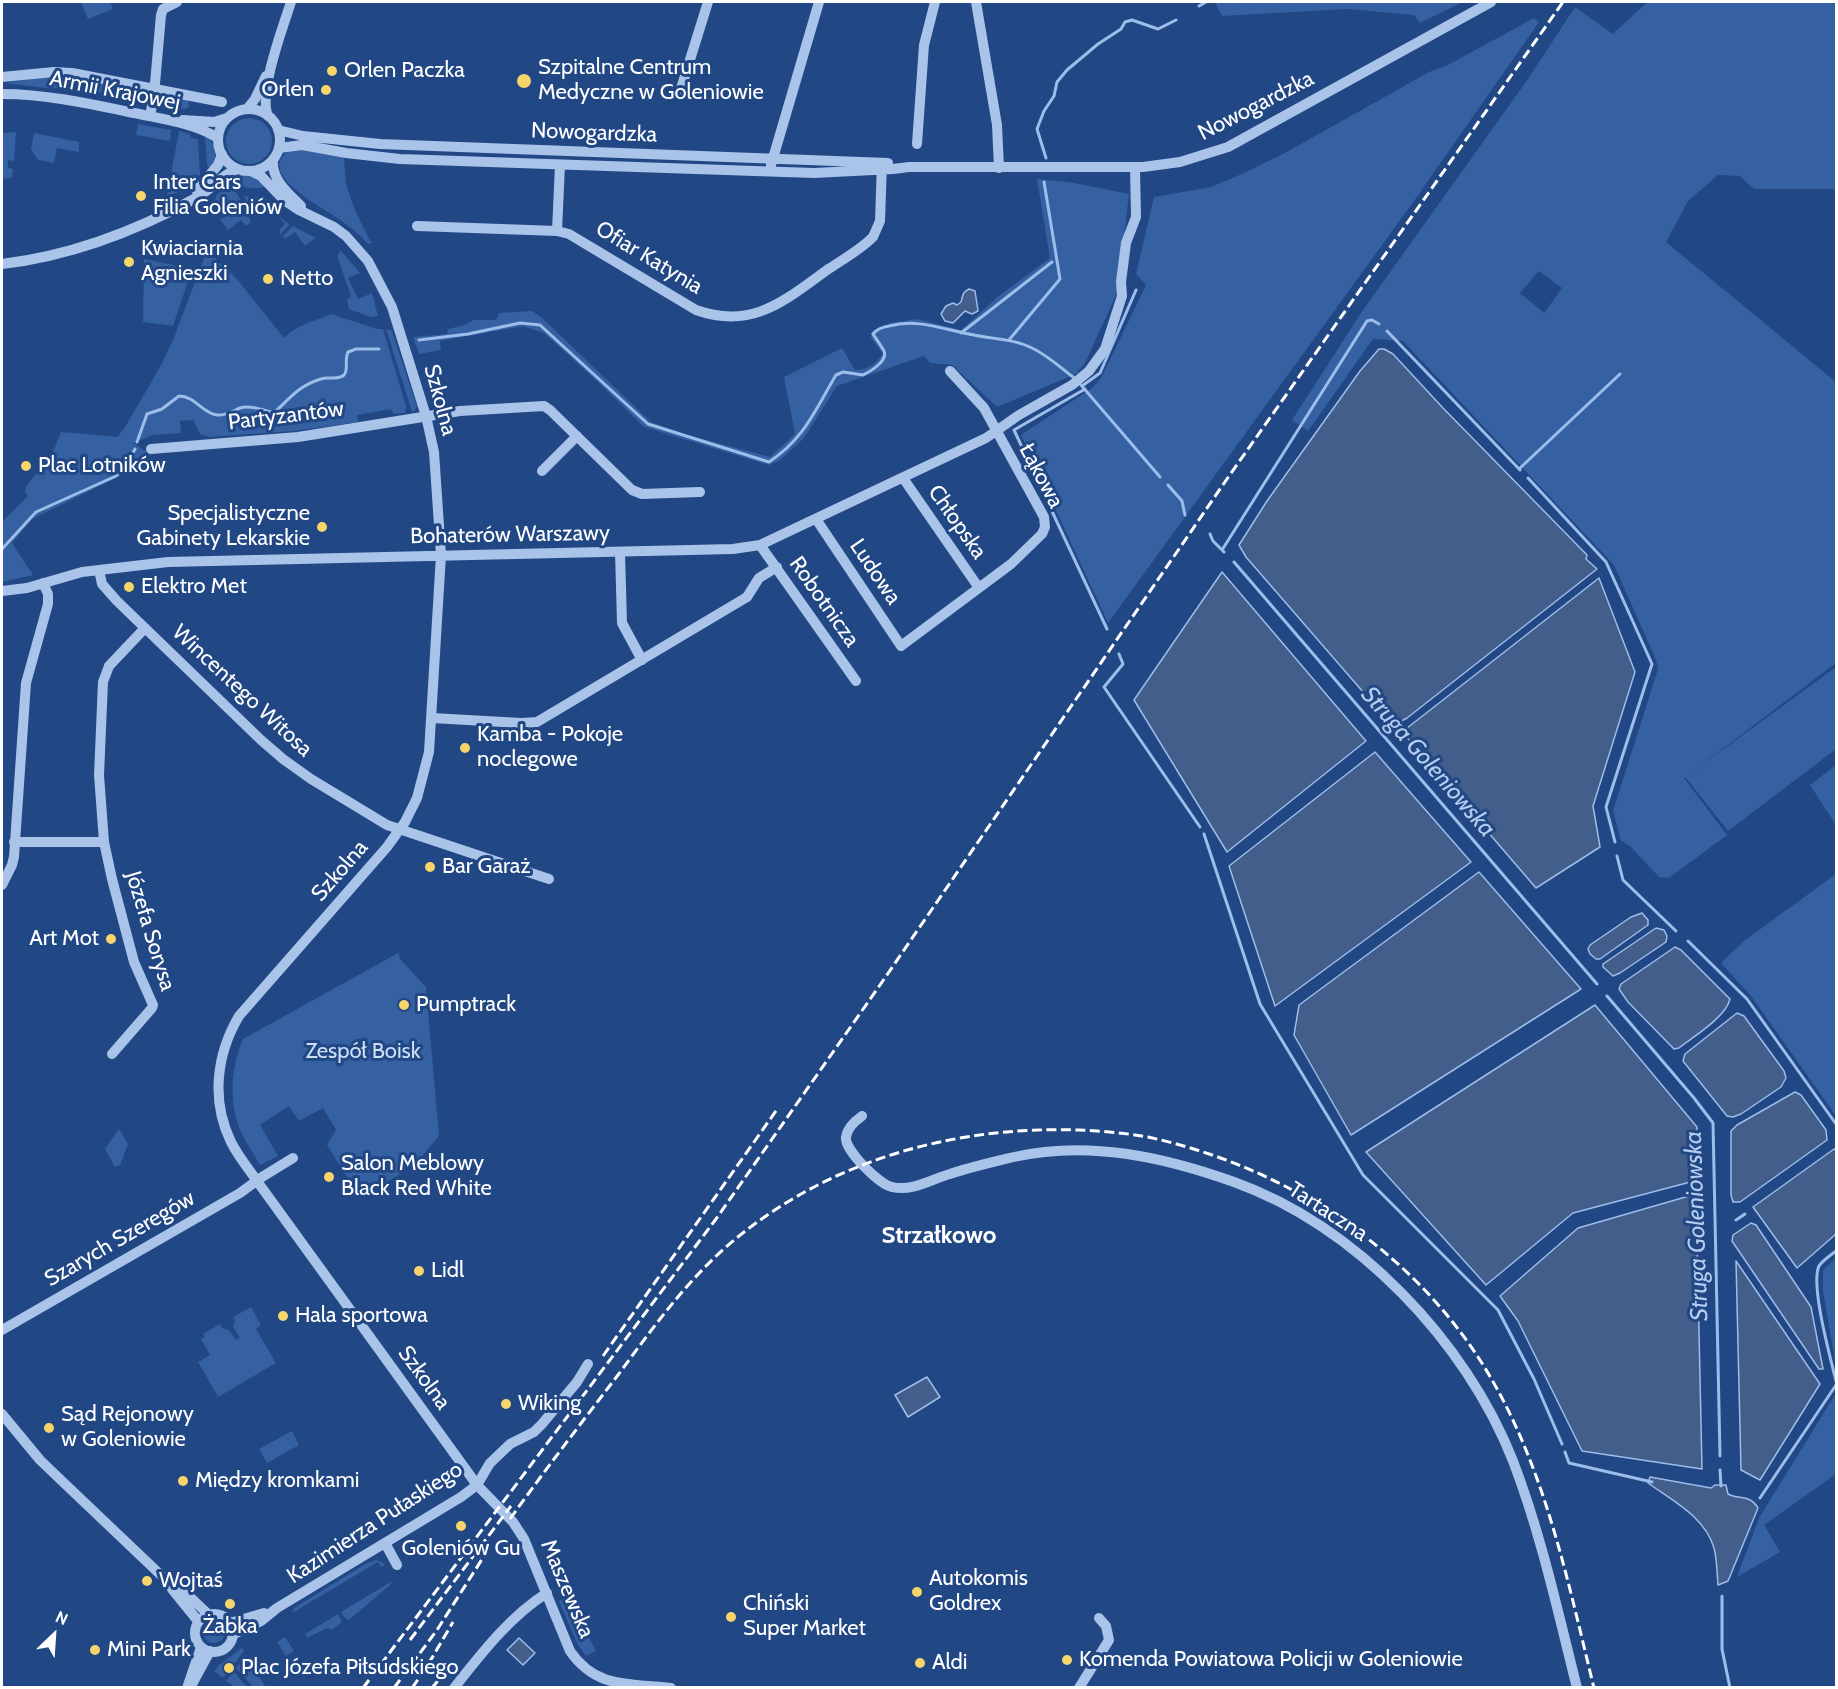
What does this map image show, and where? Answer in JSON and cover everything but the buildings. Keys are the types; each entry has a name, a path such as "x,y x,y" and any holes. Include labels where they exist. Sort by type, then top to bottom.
{"street":[{"path":"150,116 161,15 163,9 177,2"},
{"path":"247,110 255,99 273,59 291,2"},
{"path":"679,95 708,2"},
{"path":"770,172 819,2"},
{"path":"917,144 924,45 935,2"},
{"path":"976,2 998,125 999,168"},
{"name":"Nowogardzka","path":"278,130 303,136 380,144 773,159 909,167 1135,168 1180,162 1228,147 1491,2"},
{"path":"2,264 45,258 135,228 198,197 229,172 237,169 259,170 273,160 279,148 278,130 268,116 266,103 273,59"},
{"path":"2,78 33,73 63,72 222,102"},
{"name":"Armii Krajowej","path":"2,94 43,96 165,119 203,130 218,138"},
{"path":"165,119 214,122 247,110 262,112 268,116"},
{"path":"227,118 218,138 225,160 237,169"},
{"name":"Nowogardzka","path":"279,148 302,145 400,159 770,172 823,173 882,166"},
{"path":"198,197 197,190 218,165 222,154"},
{"name":"Szkolna","path":"273,160 272,167 278,180 290,195 313,216"},
{"path":"557,231 560,165"},
{"name":"Ofiar Katynia","path":"417,226 557,231 579,239 696,310 718,315 749,315 778,305 873,237 880,221 882,166"},
{"name":"Bohaterów Warszawy","path":"2,591 14,591 66,575 168,562 733,549 760,545 996,432 1019,415 1072,385 1089,371 1105,349 1122,296 1121,282 1126,243 1136,217 1135,168"},
{"name":"Szkolna","path":"251,171 261,176 284,200 334,227 356,246 380,281 392,306 426,416 434,452 441,555 429,752 417,798 401,829 238,1016 227,1039 218,1079 221,1112 231,1143 256,1181 477,1485"},
{"name":"Łąkowa","path":"950,371 984,408 1044,517 1045,527 1037,540 1011,564 979,588"},
{"name":"Partyzantów","path":"151,449 298,437 460,411 544,406 637,493 700,492"},
{"path":"542,471 577,436"},
{"name":"Chłopska","path":"903,478 979,588"},
{"name":"Ludowa","path":"816,519 901,646 979,588"},
{"name":"Robotnicza","path":"760,545 856,681"},
{"path":"620,552 622,623 642,660"},
{"path":"432,718 537,722 747,597 759,578 777,567"},
{"name":"Wincentego Witosa","path":"99,570 102,584 107,591 283,759 311,779 384,823 549,879"},
{"path":"2,885 12,866 26,683 48,604 48,594 44,583"},
{"name":"Józefa Sorysa","path":"112,1054 153,1005 134,962 104,842 99,775 103,682 109,666 146,628"},
{"path":"14,842 104,842"},
{"name":"Tartaczna","path":"862,1116 847,1133 846,1143 853,1154 875,1177 892,1187 911,1187 949,1174 1015,1157 1056,1150 1102,1151 1186,1166 1238,1184 1319,1225 1353,1250 1384,1275 1446,1343 1478,1391 1498,1427 1525,1494 1577,1688"},
{"name":"Szarych Szeregów","path":"2,1330 240,1193 293,1158"},
{"name":"Kazimierza Pułaskiego","path":"232,1635 261,1620 477,1485 490,1463 503,1450 534,1432 542,1424 577,1382 588,1364"},
{"path":"2,1414 40,1460 166,1580 198,1621"},
{"name":"Maszewska","path":"477,1485 516,1526 524,1539 570,1651 588,1672 609,1681 671,1688"},
{"path":"385,1543 396,1564"},
{"path":"166,1580 188,1595 208,1614 221,1615 230,1623 232,1635 225,1648 205,1649"},
{"path":"454,1688 476,1659 504,1630 532,1603 547,1593"},
{"name":"Kazimierza Pułaskiego","path":"230,1623 277,1608"},
{"path":"205,1649 195,1634 198,1621 208,1614"},
{"path":"1079,1688 1108,1640 1106,1626 1099,1618"},
{"path":"189,1688 205,1649"}],"green space":[{"path":"81,2 110,2 113,9 88,19"},
{"path":"1215,2 1463,2 1420,23 1414,15 1349,9 1222,16"},
{"path":"1647,2 1836,2 1836,189 1754,189 1740,176 1718,175 1688,201 1666,242 1836,382 1836,663 1692,772 1836,667 1836,749 1728,831 1684,778 1727,835 1669,878 1659,877 1630,846 1621,841 1613,811 1658,669 1614,565 1403,341 1373,339 1308,431 1292,420 1363,310 1528,79 1575,7 1613,34","holes":["1539,271 1562,288 1544,313 1520,293"]},
{"path":"1534,18 1539,22 1414,201 1108,623 1021,435 1092,388 1101,378 1146,285 1136,274 1154,197 1211,187 1244,173 1283,154 1429,72 1446,66"},
{"path":"57,75 188,100 189,107 185,109 130,101 84,89 46,88 5,83"},
{"path":"254,118 266,124 271,132 271,150 266,158 258,163 244,164 236,161 229,154 226,136 229,128 236,121"},
{"path":"138,124 171,130 170,141 136,135"},
{"path":"179,131 198,139 200,175 182,191 167,196"},
{"path":"16,132 14,161 8,160 8,168 13,169 12,178 2,179 2,133"},
{"path":"34,133 79,142 79,152 57,148 54,163 38,160 31,149"},
{"path":"205,134 215,150 215,160 211,170 207,165"},
{"path":"296,149 344,158 346,184 355,210 370,241 374,243 368,244 343,222 290,185 279,167 284,155"},
{"path":"245,174 266,186 250,188 223,182 233,175"},
{"path":"1037,179 1069,182 1129,194 1118,291 1085,363 1076,374 997,407 952,365 930,363 924,356 837,386 804,438 779,461 769,465 644,427 544,333 523,326 440,341 441,350 419,354 413,337 447,334 448,329 474,320 496,320 499,313 532,311 651,422 688,435 770,457 795,434 784,377 842,348 855,370 867,368 883,354 871,338 872,331 891,323 917,319 961,330 1000,295 1050,258"},
{"path":"221,191 236,192 244,205 232,210 230,205 221,213 215,204 216,196"},
{"path":"244,196 264,196 283,220 290,224 280,235 280,229 285,224 265,200 250,211"},
{"path":"245,209 251,222 246,226 241,220 228,230 220,219"},
{"path":"293,226 342,252 360,273 348,278 358,299 372,293 378,316 371,317 349,309 347,300 351,296 337,256 340,251 315,238 305,246 295,232 286,238 282,237"},
{"path":"207,251 237,279 284,338 300,327 331,314 383,329 406,406 405,413 394,414 391,409 357,415 358,422 294,431 209,437 200,434 193,420 180,421 181,433 153,435 133,443 151,455 136,459 122,475 32,519 12,543 33,575 2,582 2,522 28,496 25,492 26,486 51,456 54,456 55,452 53,452 61,432 117,437 124,429 173,340"},
{"path":"144,259 192,269 173,326 143,322"},
{"path":"386,329 392,331 417,407 412,412"},
{"path":"1836,765 1836,825 1810,785"},
{"path":"1836,874 1836,1097 1834,1099 1836,1116 1751,996 1721,963 1744,941"},
{"name":"Zespół Boisk","path":"398,953 401,960 426,987 439,1136 421,1157 397,1176 360,1198 327,1145 336,1130 323,1108 299,1121 289,1106 260,1125 278,1156 260,1165 241,1132 234,1109 234,1073 243,1039"},
{"path":"119,1129 128,1144 120,1165 115,1167 105,1149"},
{"path":"1836,1258 1836,1366 1823,1291 1823,1270"},
{"path":"251,1307 261,1325 256,1329 276,1363 218,1397 198,1362 210,1355 201,1339 205,1337 203,1334 220,1324 222,1328 229,1330 236,1340 240,1338 233,1327 235,1320 233,1317"},
{"path":"1836,1393 1836,1474 1764,1525 1780,1552 1737,1577 1759,1518"},
{"path":"292,1431 299,1445 267,1463 259,1449"},
{"path":"376,1560 385,1565 381,1567 378,1562 292,1613 294,1608 367,1563"},
{"path":"394,1580 349,1620 341,1612"},
{"path":"567,1597 596,1651 586,1656 578,1645 559,1601"},
{"path":"338,1614 342,1622 332,1630 327,1628 307,1638 305,1634"},
{"path":"210,1621 218,1621 225,1628 225,1636 218,1643 210,1643 203,1636 203,1628"},
{"path":"285,1637 294,1651 286,1656 277,1642"},
{"path":"242,1648 244,1651 223,1678 214,1671 219,1665"},
{"path":"246,1655 265,1686 253,1687 236,1668"},
{"path":"234,1672 247,1687 235,1687 226,1681"}],"water":[{"path":"969,289 975,291 978,311 972,314 965,311 953,323 945,321 941,314 946,306 953,303 957,305"},
{"path":"1379,349 1393,354 1587,555 1586,559 1597,569 1407,718 1394,725 1246,557 1239,545 1267,501 1360,371"},
{"path":"1222,572 1366,741 1227,852 1134,700"},
{"path":"1599,578 1635,672 1593,806 1600,847 1536,888 1402,732"},
{"path":"1375,752 1471,862 1275,1006 1229,866"},
{"path":"1479,872 1581,989 1351,1135 1294,1035 1299,1005"},
{"path":"1642,913 1648,920 1648,925 1600,959 1590,954 1588,949 1590,945 1631,917"},
{"path":"1656,928 1664,930 1667,936 1666,942 1613,976 1603,967 1603,964"},
{"path":"1675,947 1681,950 1730,999 1716,1020 1679,1048 1674,1049 1628,1002 1619,989 1621,984"},
{"path":"1595,1005 1697,1127 1698,1180 1573,1213 1486,1285 1366,1152"},
{"path":"1737,1013 1744,1016 1784,1071 1786,1078 1781,1087 1733,1117 1727,1116 1683,1061 1685,1054"},
{"path":"1795,1092 1801,1095 1826,1130 1827,1140 1740,1202 1733,1202 1731,1195 1731,1131 1737,1125"},
{"path":"1834,1149 1836,1150 1836,1234 1797,1268 1753,1207"},
{"path":"1696,1194 1702,1469 1582,1451 1518,1321 1500,1296 1578,1228"},
{"path":"1751,1223 1756,1225 1811,1307 1823,1369 1819,1369 1732,1241 1733,1235"},
{"path":"1736,1261 1820,1384 1760,1480 1741,1470"},
{"path":"927,1377 940,1397 908,1417 895,1395"},
{"path":"1650,1477 1711,1488 1715,1485 1726,1485 1728,1494 1748,1499 1758,1508 1728,1581 1718,1585 1714,1548 1703,1527 1677,1503 1648,1483"},
{"path":"519,1638 535,1653 523,1665 507,1650"}],"waterway":[{"path":"1199,6 1206,2"},
{"path":"1046,158 1037,129 1044,111 1054,96 1057,82 1067,70 1098,44 1121,29 1125,22 1132,20 1158,29 1176,20"},
{"path":"1009,340 1060,279 1044,182"},
{"path":"961,333 1052,262"},
{"path":"1082,386 1100,373 1136,290"},
{"path":"1222,550 1367,321 1372,320 1379,324"},
{"name":"Struga Goleniowska","path":"419,340 468,334 520,323 540,325 648,424 769,462 792,443 800,433 836,375 843,372 863,375 881,362 885,355 884,351 873,334 884,327 911,323 921,324 1018,343 1043,354 1073,377"},
{"path":"1387,331 1520,470"},
{"name":"Struga Goleniowska","path":"137,442 147,414 162,409 179,396 190,399 217,415 244,407 274,413 306,385 324,378 338,378 344,375 348,352 356,349 379,349"},
{"path":"1519,469 1620,374"},
{"name":"Struga Goleniowska","path":"1081,385 1160,477"},
{"path":"1085,389 1014,430 1107,629"},
{"name":"Struga Goleniowska","path":"2,549 36,512 116,476 125,468 135,449"},
{"path":"1528,478 1606,562 1652,664 1606,807 1615,842"},
{"name":"Struga Goleniowska","path":"1168,485 1182,501 1185,515"},
{"name":"Struga Goleniowska","path":"1210,534 1213,541 1224,552"},
{"name":"Struga Goleniowska","path":"1234,562 1597,984"},
{"path":"1119,654 1123,664 1104,687 1200,827"},
{"path":"1204,834 1260,1004 1363,1175 1498,1310 1534,1379 1562,1444"},
{"path":"1617,856 1623,880 1676,931"},
{"path":"1688,941 1747,999 1836,1124"},
{"name":"Struga Goleniowska","path":"1607,996 1713,1123 1720,1456"},
{"path":"1736,1220 1745,1214"},
{"path":"1836,1251 1819,1266 1817,1276 1822,1323 1836,1381"},
{"path":"1760,1498 1836,1385"},
{"path":"1565,1452 1569,1463 1652,1482"},
{"name":"Struga Goleniowska","path":"1720,1470 1721,1486"},
{"name":"Struga Goleniowska","path":"1722,1596 1722,1649 1730,1688"}],"railway":[{"path":"363,1688 716,1219 880,985 1229,476 1563,2"},
{"path":"603,1356 778,1108"},
{"path":"510,1519 678,1297 729,1245 784,1204 863,1165 904,1151 947,1141 1034,1130 1087,1130 1148,1137 1197,1150 1245,1168 1291,1189 1335,1215 1376,1245 1414,1279 1448,1316 1478,1357 1520,1435 1550,1517 1594,1688"},
{"path":"410,1640 511,1506"},
{"path":"394,1688 437,1630 486,1553"},
{"path":"412,1688 453,1622"},
{"path":"432,1688 452,1663"}],"place":[{"name":"Orlen Paczka","path":"332,71"},
{"name":"Szpitalne Centrum Medyczne w Goleniowie","path":"524,81"},
{"name":"Orlen","path":"326,90"},
{"name":"Inter Cars Filia Goleniów","path":"141,196"},
{"name":"Kwiaciarnia Agnieszki","path":"129,262"},
{"name":"Netto","path":"268,279"},
{"name":"Plac Lotników","path":"26,466"},
{"name":"Specjalistyczne Gabinety Lekarskie","path":"322,527"},
{"name":"Elektro Met","path":"129,587"},
{"name":"Kamba - Pokoje noclegowe","path":"465,748"},
{"name":"Bar Garaż","path":"430,867"},
{"name":"Art Mot","path":"111,939"},
{"name":"Pumptrack","path":"404,1005"},
{"name":"Salon Meblowy Black Red White","path":"329,1177"},
{"name":"Lidl","path":"419,1271"},
{"name":"Hala sportowa","path":"283,1316"},
{"name":"Wiking","path":"506,1404"},
{"name":"Sąd Rejonowy w Goleniowie","path":"49,1428"},
{"name":"Między kromkami","path":"183,1481"},
{"name":"Goleniów Gu","path":"461,1526"},
{"name":"Wojtaś","path":"147,1581"},
{"name":"Autokomis Goldrex","path":"917,1592"},
{"name":"Żabka","path":"230,1604"},
{"name":"Chiński Super Market","path":"731,1617"},
{"name":"Mini Park","path":"95,1650"},
{"name":"Komenda Powiatowa Policji w Goleniowie","path":"1067,1660"},
{"name":"Aldi","path":"920,1663"},
{"name":"Plac Józefa Piłsudskiego","path":"229,1668"}],"district":[{"name":"Strzałkowo","path":"939,1236"}]}
